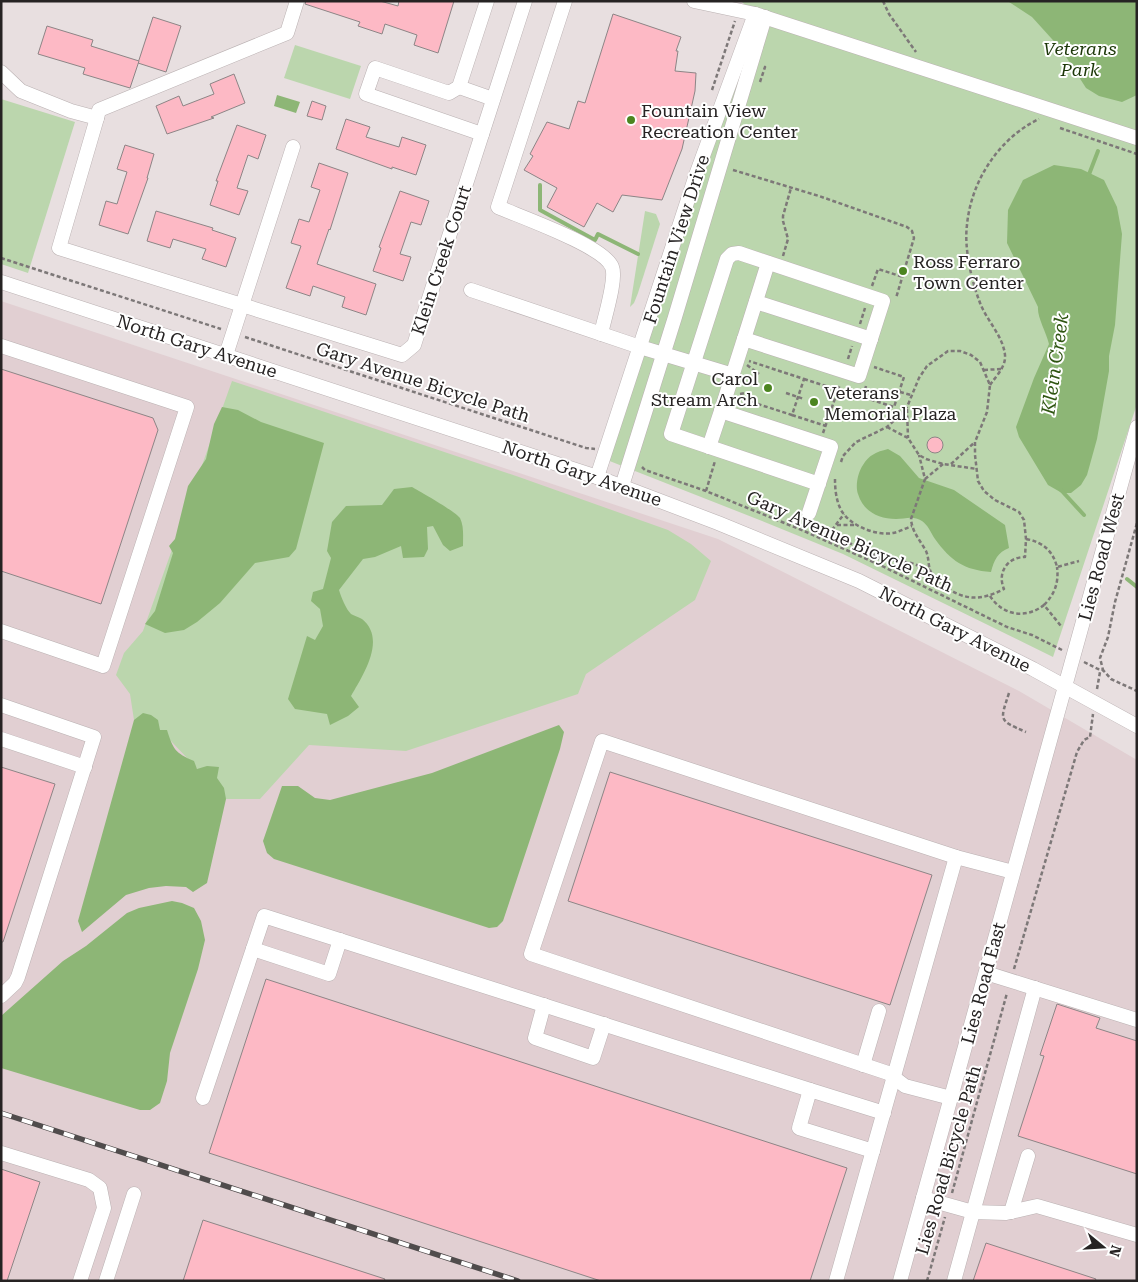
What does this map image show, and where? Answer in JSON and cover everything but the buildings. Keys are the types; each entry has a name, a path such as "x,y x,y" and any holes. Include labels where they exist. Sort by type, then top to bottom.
{"street":[{"path":"1,72 20,91 71,111 97,118 99,110 287,33 297,1"},
{"path":"482,134 366,94 375,68 449,93 459,87 487,1"},
{"name":"Klein Creek Court","path":"97,118 59,248 402,355 414,345 525,1"},
{"path":"565,1 498,207 585,244 606,258 612,266 614,277 601,334"},
{"path":"694,1 760,15 1137,138"},
{"name":"Fountain View Drive","path":"598,477 696,175 760,15"},
{"name":"Fountain View Drive","path":"622,486 760,15"},
{"path":"459,87 493,99"},
{"path":"226,355 293,146"},
{"path":"744,339 859,376 883,301 739,254 732,254 727,258 671,434 819,484"},
{"path":"709,447 768,263"},
{"name":"North Gary Avenue","path":"1,282 598,477 718,522 896,598 1065,686 1137,726"},
{"path":"471,290 640,347 733,375"},
{"path":"756,302 871,339"},
{"path":"1,346 187,407 103,666 1,631"},
{"path":"721,411 831,447 808,518"},
{"name":"Lies Road West","path":"1065,686 1137,427"},
{"name":"Lies Road East","path":"900,1281 1065,686"},
{"path":"1,705 94,737 18,977 15,983 1,996"},
{"path":"1,739 85,767"},
{"path":"951,1098 905,1086 888,1073 531,954 602,741 956,857 1013,872"},
{"path":"836,1281 956,857"},
{"path":"203,1098 264,916 884,1113"},
{"path":"253,949 329,974 340,940"},
{"path":"986,973 1137,1020"},
{"path":"954,1281 1035,988"},
{"path":"544,1005 535,1038 594,1058 604,1024"},
{"path":"863,1065 879,1011"},
{"path":"810,1090 799,1128 873,1151"},
{"path":"1,1153 89,1180 100,1188 104,1208 80,1281"},
{"path":"1011,1212 1028,1156"},
{"path":"106,1281 134,1194"},
{"path":"923,1198 973,1212 1011,1212 1037,1206 1137,1235"}],"path":[{"path":"883,1 889,14 916,52"},
{"path":"990,385 1002,369 1005,354 979,302 971,272 966,227 970,204 993,156 1012,136 1038,119 1046,122"},
{"path":"1054,125 1077,135 1137,154"},
{"path":"733,170 828,199 912,230 914,238 893,306"},
{"path":"1,258 222,330"},
{"name":"Gary Avenue Bicycle Path","path":"244,336 595,450"},
{"path":"908,438 907,407 918,378 927,366 948,351 972,354 980,362 990,385 987,412 975,442 978,481 984,492 1019,512 1024,520 1026,539 1025,557 1015,558 1007,564 1001,579 1004,589 990,596 968,598 955,593 938,581 930,570 929,558 912,526 911,519 925,479 943,464"},
{"path":"759,374 747,362 838,390"},
{"path":"868,382 863,397 894,407 904,377 873,367 870,374"},
{"path":"984,370 1002,369"},
{"path":"792,415 804,379"},
{"path":"752,392 736,395 826,426"},
{"path":"900,392 911,395"},
{"path":"786,393 804,399"},
{"path":"840,464 843,456 856,442 887,427 907,407"},
{"path":"887,427 908,438 919,455 925,479"},
{"path":"950,464 975,442"},
{"path":"919,455 926,460 977,469"},
{"name":"Gary Avenue Bicycle Path","path":"637,464 645,470 706,491 804,531 882,566 1007,627 1032,635 1051,644"},
{"path":"834,478 835,493 844,514 871,532 883,534 896,533 912,526"},
{"path":"832,530 844,514"},
{"path":"808,518 832,530 840,538 880,559 882,566"},
{"path":"1137,523 1115,602 1108,637 1100,658 1100,670 1111,679 1137,691"},
{"path":"837,525 858,524"},
{"path":"990,596 1005,611 1018,614 1032,612 1049,600 1058,581 1055,559 1046,547 1033,540 1026,539"},
{"path":"871,554 911,563 930,570"},
{"path":"1057,567 1079,561"},
{"path":"1044,605 1061,626"},
{"path":"1009,693 1003,714 1004,720 1006,724 1026,732"},
{"name":"Lies Road Bicycle Path","path":"927,1281 1077,752 1084,740 1090,737 1090,734"}],"shaded area":[{"path":"1,301 718,539 1019,691 1137,760 1137,1281 1,1281"}],"green space":[{"name":"Ross Ferraro Town Center","path":"741,1 1137,1 1137,404 1053,657 843,554 607,460 754,14"},
{"path":"295,45 361,66 350,99 284,78"},
{"path":"1,99 75,122 28,273 1,264"},
{"path":"645,211 656,214 660,224 638,293 630,307"},
{"path":"232,381 519,477 668,530 691,544 711,561 695,600 586,674 578,694 406,751 309,745 260,799 226,799 170,740 134,720 130,694 116,675 124,653 143,631"}],"water":[{"path":"1003,1 1137,1 1137,95 1122,102 1099,96 1086,88 1061,49 1032,17 1009,2"},
{"path":"277,95 300,102 296,113 274,106"},
{"path":"1054,165 1081,169 1104,180 1117,207 1122,234 1115,325 1097,439 1087,475 1081,485 1071,493 1062,493 1048,485 1019,437 1016,427 1049,344 1038,307 1007,243 1008,210 1023,180"},
{"path":"222,407 238,410 261,422 324,443 296,549 289,557 255,563 220,603 197,622 184,630 165,633 145,624 155,611 173,553 169,546 175,539 188,486 206,459 214,424"},
{"path":"888,449 900,456 919,478 954,490 1005,525 1009,548 997,557 991,572 973,569 953,559 919,519 889,519 877,516 867,509 860,500 857,491 860,471 870,456"},
{"path":"412,487 460,518 463,528 463,546 450,551 443,545 433,526 427,527 428,549 424,557 403,558 401,546 375,557 363,559 339,590 349,612 362,619 369,627 373,637 373,647 366,668 351,696 359,707 348,716 330,725 327,714 295,709 288,699 307,636 315,640 323,626 320,609 311,601 313,592 323,589 331,558 327,551 332,522 346,506 382,505 394,489"},
{"path":"143,713 151,715 158,720 160,730 167,730 176,750 194,761 197,769 207,766 219,767 217,778 224,788 226,799 207,883 193,892 186,887 166,886 149,888 126,895 82,932 78,921 134,720"},
{"path":"559,725 564,732 560,749 503,921 497,927 489,928 274,859 267,853 263,841 282,786 298,786 315,798 330,800 432,773"},
{"path":"172,901 194,908 201,921 205,940 198,969 170,1053 167,1081 160,1103 150,1110 140,1110 1,1068 1,1016 63,961 86,946 127,913 139,908"}],"waterway":[{"name":"Klein Creek","path":"1088,177 1098,151"},
{"path":"540,185 540,210 595,240 598,234 638,254"},
{"name":"Klein Creek","path":"1061,490 1084,515"},
{"name":"Klein Creek","path":"1127,579 1137,587"}],"railway":[{"path":"1,1113 518,1281"}],"place":[{"name":"Fountain View Recreation Center","path":"631,120"},
{"name":"Ross Ferraro Town Center","path":"903,271"},
{"name":"Carol Stream Arch","path":"768,388"},
{"name":"Veterans Memorial Plaza","path":"814,402"}],"park label":[{"name":"Veterans Park","path":"1080,58"}]}
